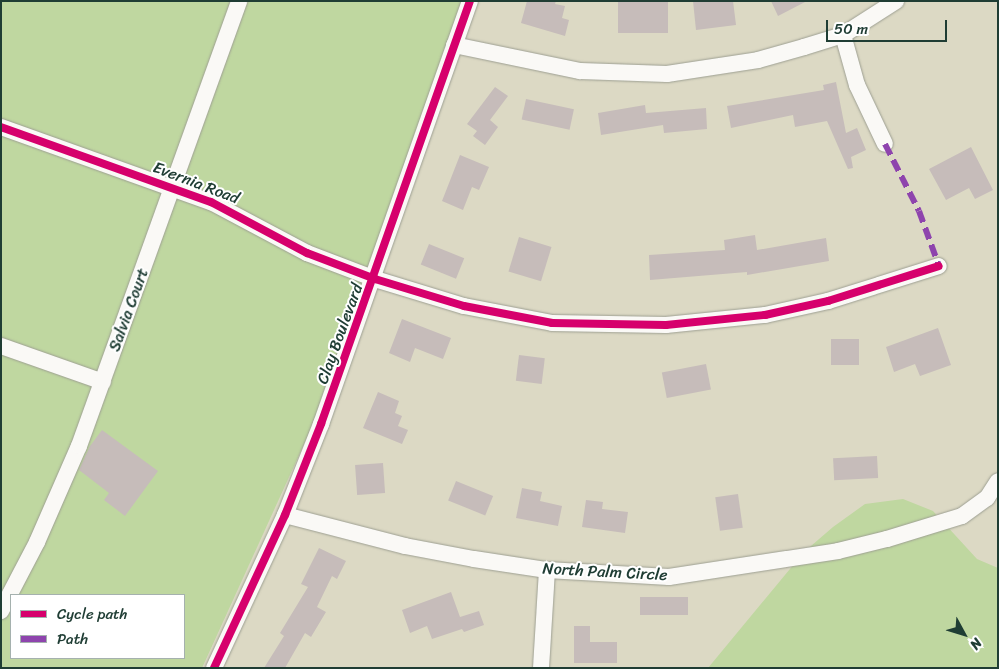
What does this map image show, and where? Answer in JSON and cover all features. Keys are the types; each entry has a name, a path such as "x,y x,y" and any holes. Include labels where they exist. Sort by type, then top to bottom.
{"street":[{"name":"Salvia Court","path":"1,611 59,494 103,382 239,1"},
{"name":"Clay Boulevard","path":"214,668 285,515 375,279 470,1"},
{"path":"454,45 580,71 667,74 758,60 843,35 896,1"},
{"path":"843,35 857,85 885,144"},
{"name":"Evernia Road","path":"1,127 223,206 307,253 375,279 518,318 591,326 666,325 765,315 828,301 938,266"},
{"path":"1,346 103,382"},
{"name":"North Palm Circle","path":"285,515 405,546 547,570 669,577 838,551 962,516 987,498 998,481"},
{"path":"541,668 547,570"}],"green space":[{"path":"1,1 471,1 336,374 202,668 1,668"},
{"path":"903,499 933,511 977,559 998,568 998,668 708,668 804,552 833,527 865,504"}],"building":[{"path":"527,1 556,1 555,4 565,6 562,18 569,20 565,36 521,23"},
{"path":"618,1 668,1 668,33 618,33"},
{"path":"693,1 733,1 736,25 696,30"},
{"path":"771,1 807,1 778,16"},
{"path":"836,82 846,133 857,128 866,150 851,157 853,168 848,169 827,121 795,127 793,115 731,128 727,106 824,90 823,85"},
{"path":"495,87 508,96 490,120 498,127 485,145 473,136 477,131 467,124"},
{"path":"526,99 574,109 570,130 522,120"},
{"path":"645,105 646,113 706,108 707,129 664,133 663,125 601,135 598,113"},
{"path":"971,147 993,190 975,199 969,188 946,200 929,169"},
{"path":"460,155 489,167 479,190 472,187 463,210 442,201"},
{"path":"755,235 757,250 826,238 829,261 747,275 747,272 650,280 649,255 725,250 724,240"},
{"path":"519,237 552,247 541,281 508,271"},
{"path":"429,244 464,258 456,279 421,264"},
{"path":"402,319 451,338 443,359 415,348 410,362 389,353"},
{"path":"938,328 951,365 920,376 915,364 894,372 886,347"},
{"path":"831,339 859,339 859,365 831,365"},
{"path":"519,355 545,358 542,384 516,381"},
{"path":"706,364 711,390 667,398 662,373"},
{"path":"378,392 399,401 395,413 402,416 398,426 408,430 402,444 363,428"},
{"path":"102,430 158,471 125,516 104,500 109,493 79,470 90,446"},
{"path":"877,456 878,478 834,480 833,458"},
{"path":"383,463 385,493 357,495 355,465"},
{"path":"456,481 493,496 485,515 448,500"},
{"path":"522,488 542,492 540,501 562,506 558,526 516,518"},
{"path":"738,494 743,528 720,531 715,497"},
{"path":"586,500 603,502 602,509 628,512 625,533 582,527"},
{"path":"319,548 346,561 337,579 332,576 317,607 326,612 311,637 305,633 285,668 264,668 284,636 280,633 308,587 301,584"},
{"path":"451,592 460,617 479,611 484,625 464,632 462,629 432,639 427,626 410,633 402,610"},
{"path":"640,597 688,597 688,615 640,615"},
{"path":"574,626 590,626 590,642 617,642 617,663 574,663"}],"marked path":[{"path":"885,144 919,211 939,266"}],"cycle path":[{"path":"214,668 285,515 321,424 470,1"},
{"path":"1,127 211,202 307,253 375,279 464,306 552,323 666,325 765,315 828,301 939,266"}]}
